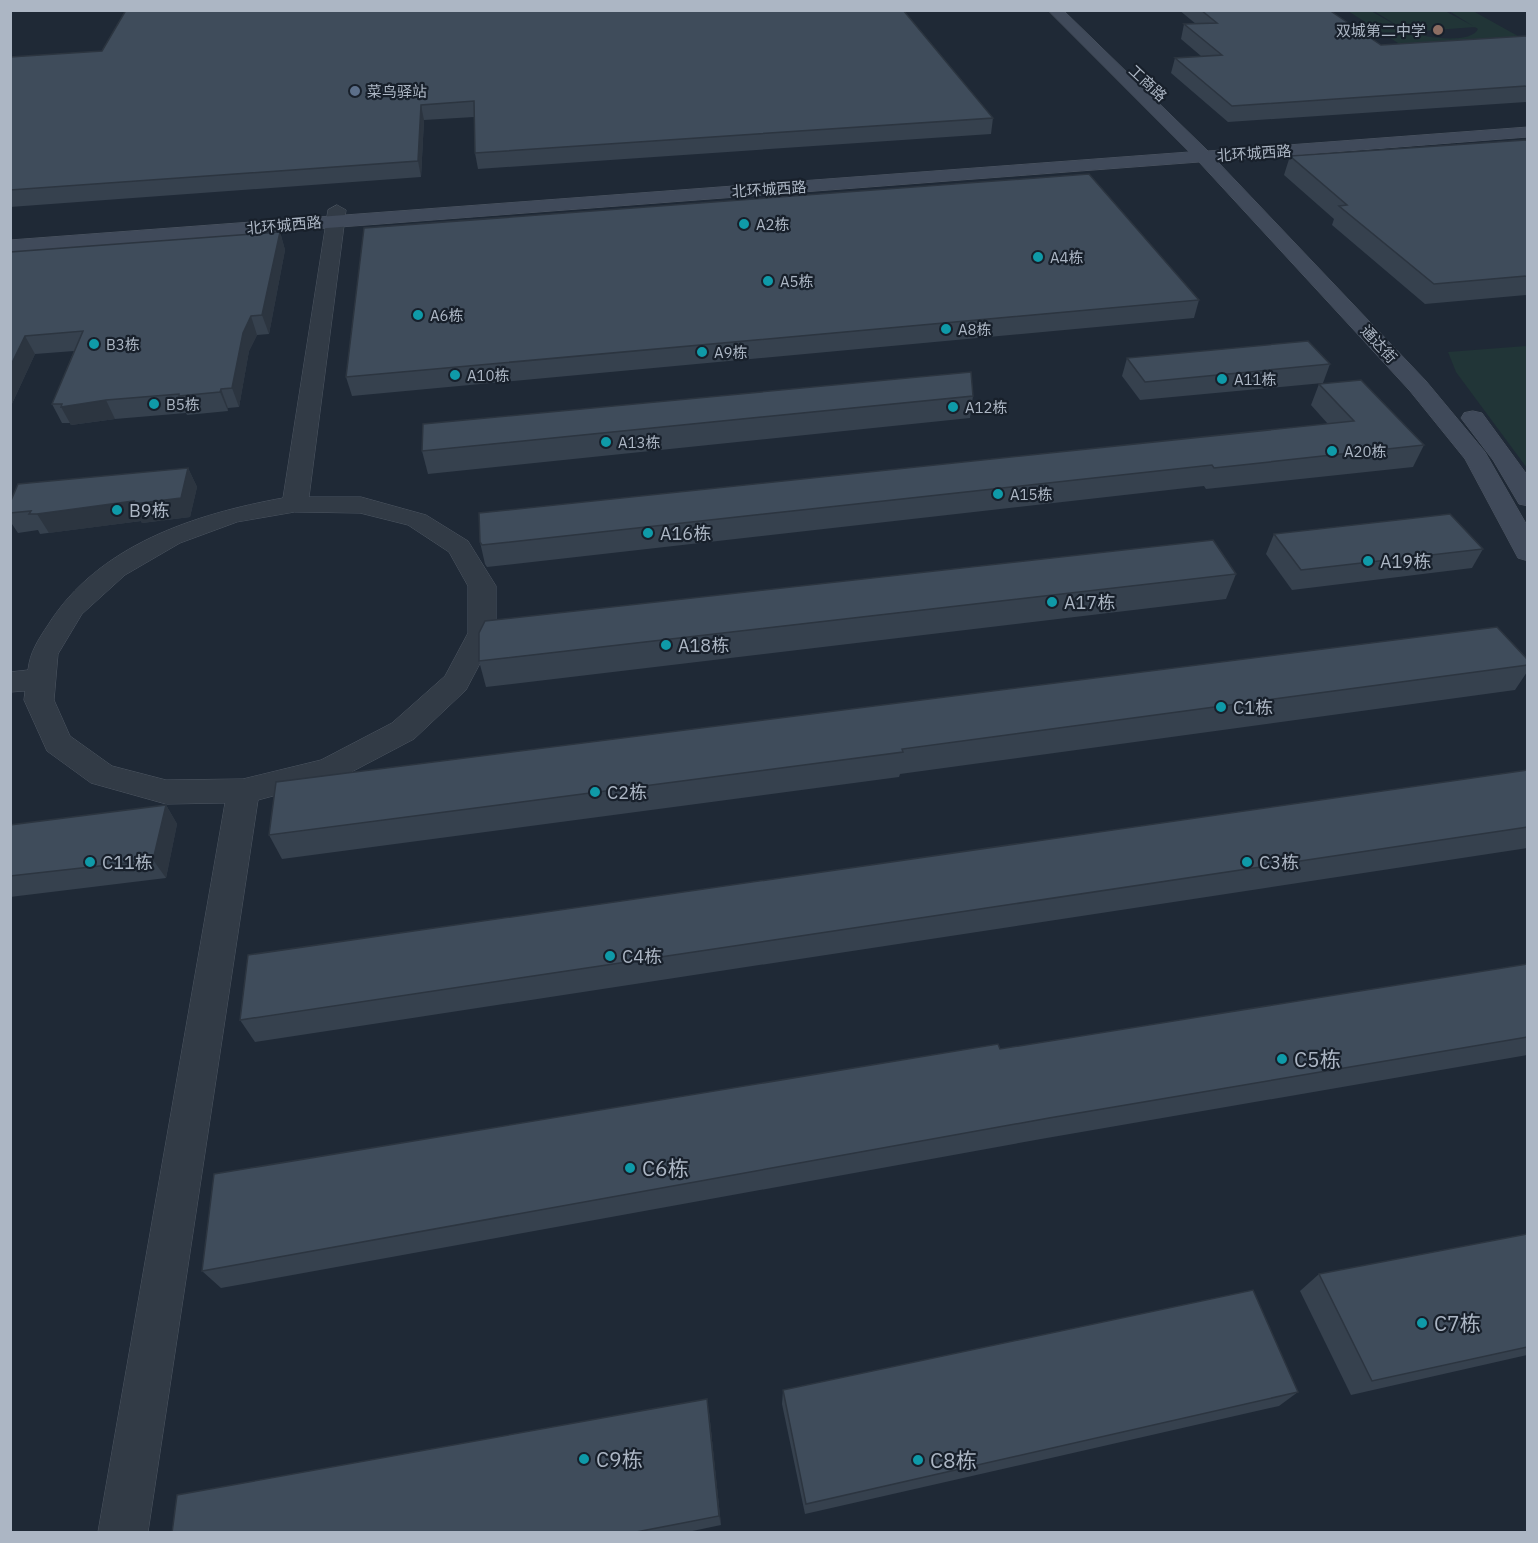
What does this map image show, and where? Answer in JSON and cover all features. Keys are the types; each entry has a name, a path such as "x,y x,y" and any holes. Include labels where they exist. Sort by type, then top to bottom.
{"main road":[{"name":"工商路","path":"1055,10 1210,152"},
{"name":"工商路","path":"1072,10 1210,152"},
{"name":"北环城西路","path":"1210,152 1527,124"},
{"name":"北环城西路","path":"10,233 337,215 1210,152 1527,132"},
{"name":"通达街","path":"1210,152 1455,397 1504,458 1527,498"},
{"name":"通达街","path":"1210,152 1446,419 1476,457 1527,552"},
{"name":"北环城西路","path":"10,246 337,215"}],"street":[{"path":"295,504 337,215"},
{"path":"295,504 361,505 417,520 459,547 482,586 482,633 456,683 403,731 329,770 243,791 166,792 102,775 58,743 39,700 44,654 72,609 116,569 171,537 232,515 295,504"},
{"path":"10,682 42,679"},
{"path":"123,1533 243,791"}],"green space":[{"path":"1348,11 1371,11 1406,31 1374,11 1445,11 1473,26 1449,11 1473,11 1527,41 1409,50","holes":["1475,27 1478,29 1473,34 1456,38 1425,36 1409,32"]},
{"path":"1528,346 1527,468 1456,372 1448,352"}],"building":[{"path":"126,10 903,10 993,118 475,153 474,101 421,105 418,161 10,190 10,57 102,51"},
{"path":"1201,10 1329,10 1381,45 1527,36 1527,86 1232,106 1175,58 1222,55 1184,24 1217,23"},
{"path":"1527,140 1527,276 1434,284 1339,206 1347,205 1290,156"},
{"path":"1089,174 1199,300 346,377 364,228"},
{"path":"280,232 262,315 251,316 243,333 232,388 221,389 220,392 106,400 61,407 62,404 52,404 83,331 25,336 10,367 10,252"},
{"path":"1308,341 1330,364 1145,382 1127,358"},
{"path":"971,372 973,396 422,451 423,424"},
{"path":"1361,380 1424,445 1214,468 1212,465 482,545 480,542 479,513 1354,421 1319,384"},
{"path":"188,468 181,498 133,504 134,501 37,514 29,514 31,511 10,513 10,503 18,484"},
{"path":"1450,514 1483,549 1301,570 1274,534"},
{"path":"1213,540 1236,574 479,661 479,633 485,621"},
{"path":"1497,627 1527,659 1527,665 902,749 903,752 269,835 276,782"},
{"path":"1527,770 1527,827 240,1020 248,955"},
{"path":"166,805 153,860 10,876 10,825"},
{"path":"1527,964 1527,1037 1049,1118 202,1271 214,1174 998,1044 1000,1049"},
{"name":"C7栋","path":"1527,1234 1527,1347 1372,1381 1319,1274"},
{"name":"C8栋","path":"1253,1290 1298,1392 806,1504 783,1390"},
{"name":"C9栋","path":"707,1399 719,1516 631,1533 172,1533 177,1495"}],"place":[{"name":"双城第二中学","path":"1438,30"},
{"name":"菜鸟驿站","path":"355,91"},
{"name":"A2栋","path":"744,224"},
{"name":"A4栋","path":"1038,257"},
{"name":"A5栋","path":"768,281"},
{"name":"A6栋","path":"418,315"},
{"name":"A8栋","path":"946,329"},
{"name":"B3栋","path":"94,344"},
{"name":"A9栋","path":"702,352"},
{"name":"A10栋","path":"455,375"},
{"name":"A11栋","path":"1222,379"},
{"name":"B5栋","path":"154,404"},
{"name":"A12栋","path":"953,407"},
{"name":"A13栋","path":"606,442"},
{"name":"A20栋","path":"1332,451"},
{"name":"A15栋","path":"998,494"},
{"name":"B9栋","path":"117,510"},
{"name":"A16栋","path":"648,533"},
{"name":"A19栋","path":"1368,561"},
{"name":"A17栋","path":"1052,602"},
{"name":"A18栋","path":"666,645"},
{"name":"C1栋","path":"1221,707"},
{"name":"C2栋","path":"595,792"},
{"name":"C11栋","path":"90,862"},
{"name":"C3栋","path":"1247,862"},
{"name":"C4栋","path":"610,956"},
{"name":"C5栋","path":"1282,1059"},
{"name":"C6栋","path":"630,1168"},
{"name":"C7栋","path":"1422,1323"},
{"name":"C9栋","path":"584,1459"},
{"name":"C8栋","path":"918,1460"}]}
